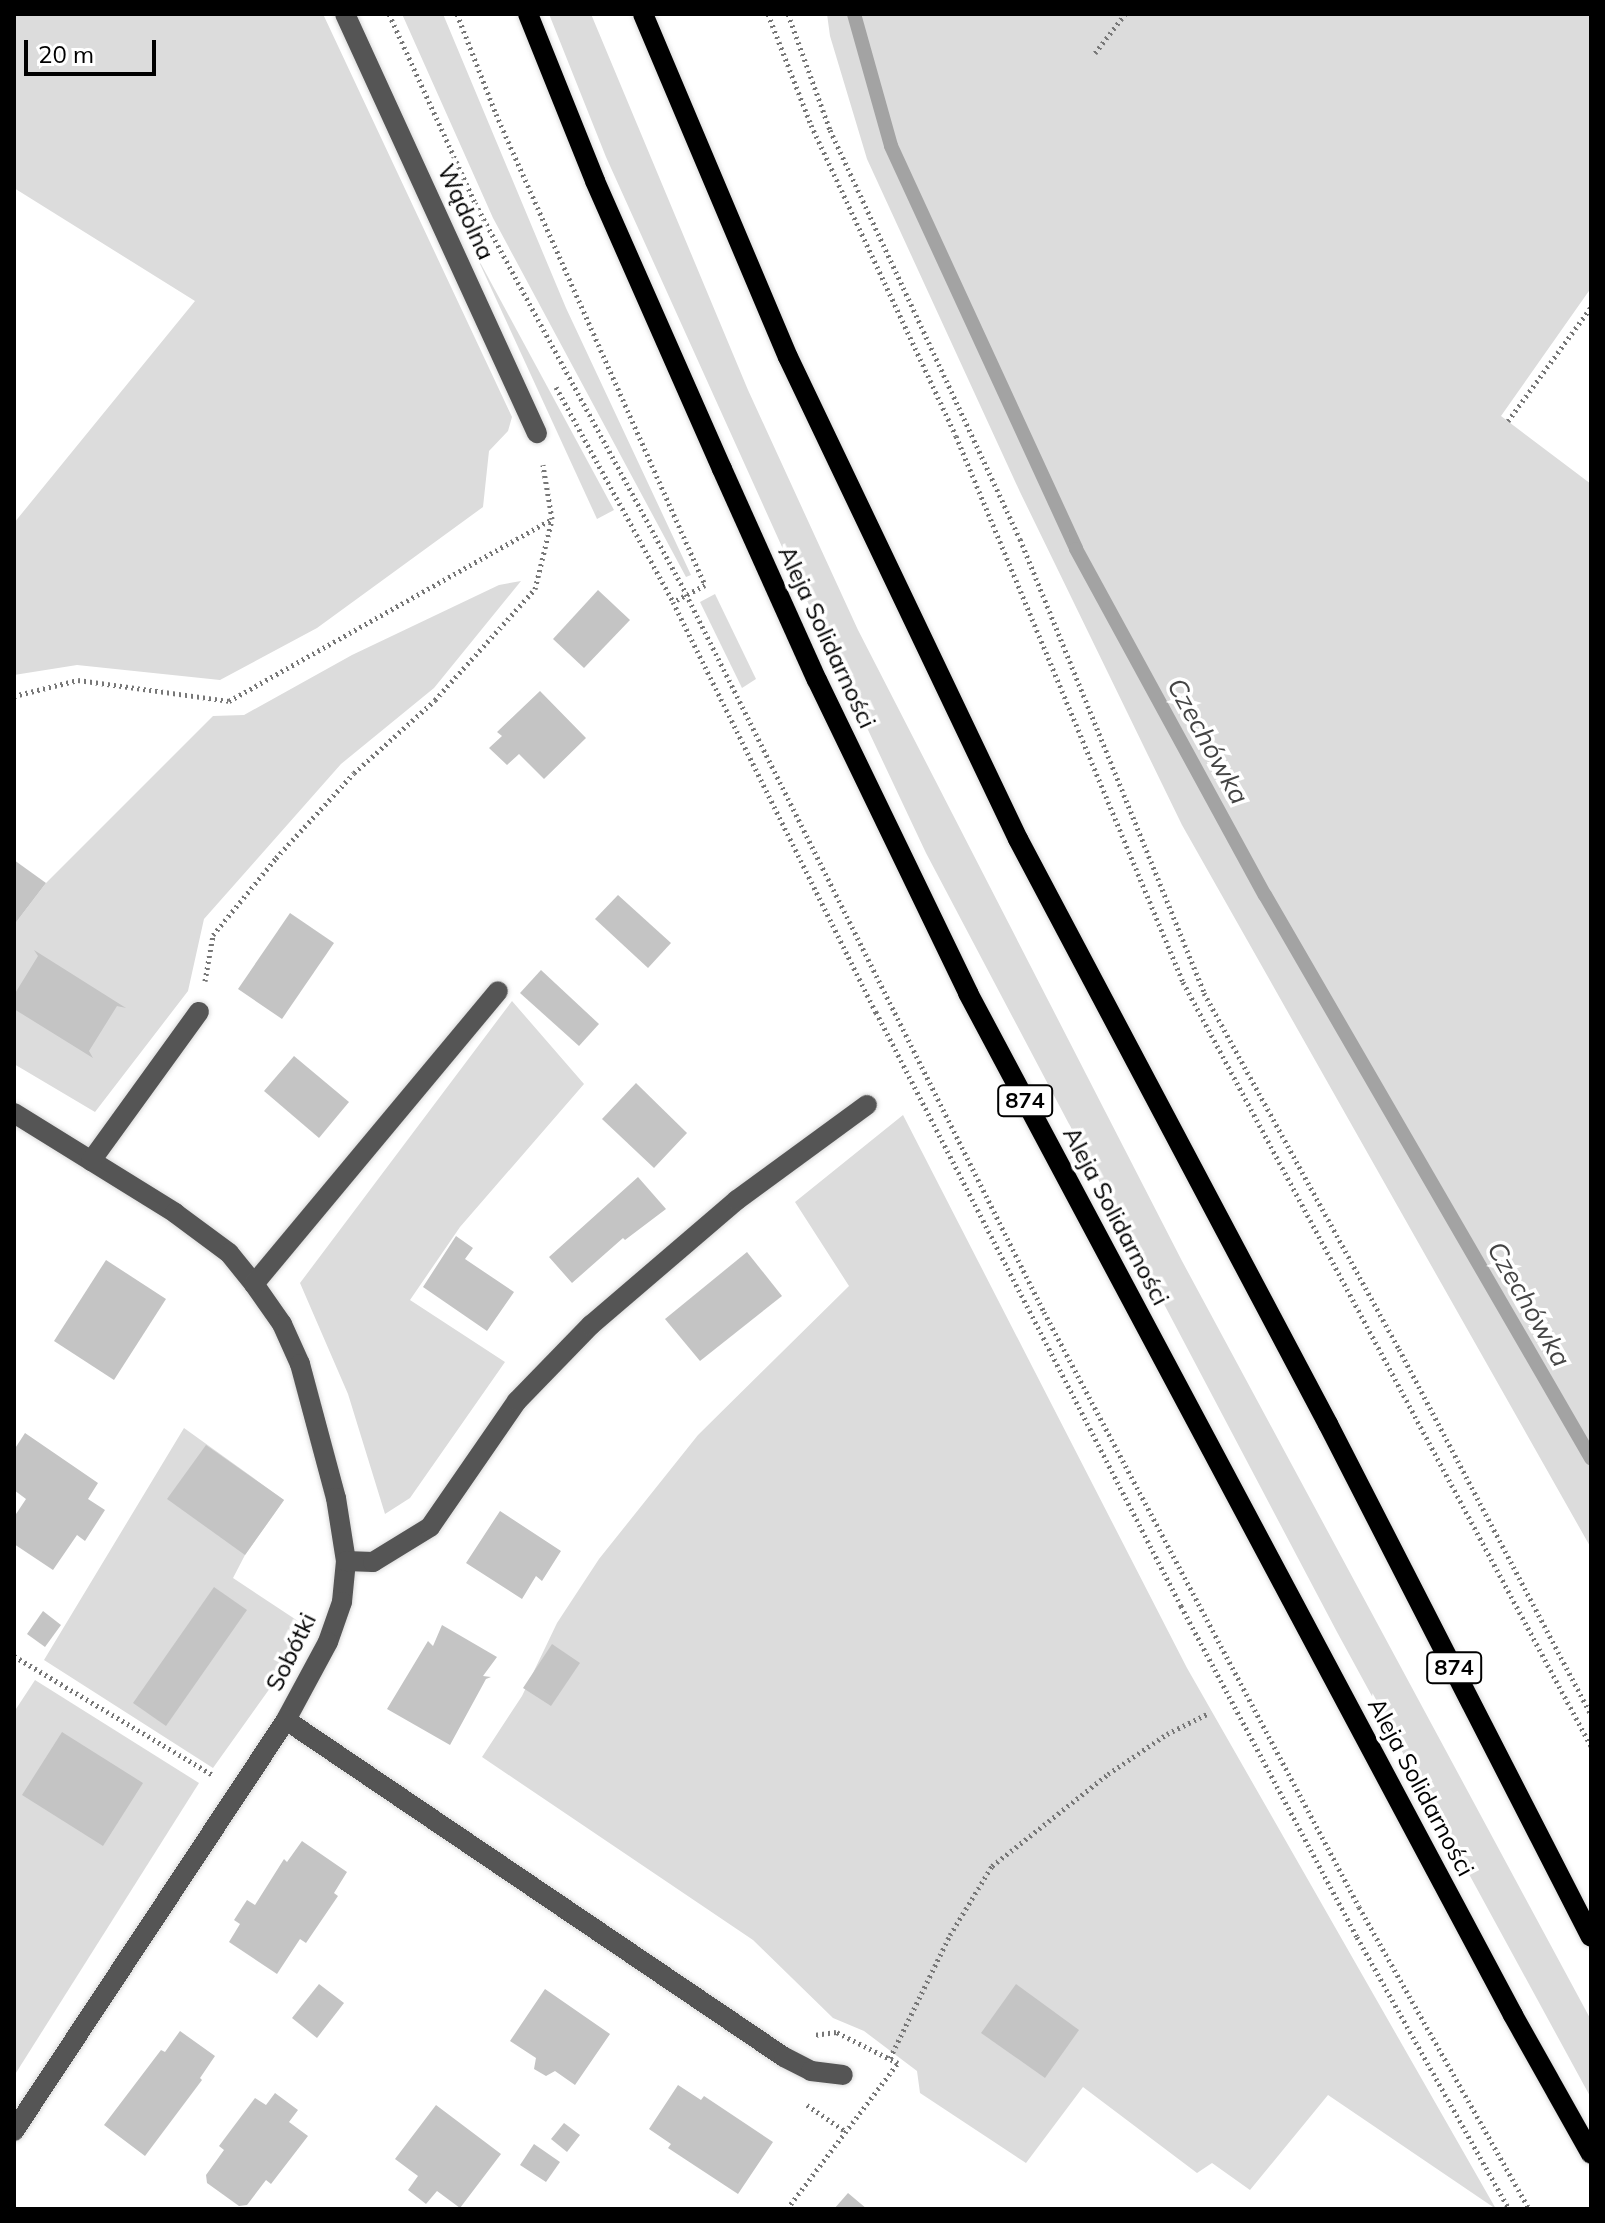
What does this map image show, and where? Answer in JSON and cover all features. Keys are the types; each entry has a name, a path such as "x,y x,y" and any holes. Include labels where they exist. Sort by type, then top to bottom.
{"main road":[{"name":"Aleja Solidarności","path":"528,14 595,181 772,582 968,993 1513,2015 1591,2154"},
{"name":"874","path":"643,14 788,357 1018,839 1328,1424 1591,1937"},
{"name":"874","path":"1579,1912 1591,1930"}],"street":[{"name":"Wądolna","path":"345,14 537,433"},
{"path":"254,1284 498,991"},
{"path":"91,1161 199,1012"},
{"path":"346,1561 373,1562 430,1527 517,1401 591,1325 737,1200 867,1105"},
{"name":"Sobótki","path":"14,1113 175,1213 218,1245 254,1284 282,1324 300,1364 336,1498 346,1561 342,1602 328,1642 286,1720 14,2131"},
{"path":"286,1720 784,2057 811,2071 843,2075"}],"path":[{"path":"389,14 475,203 686,594 1044,1312 1359,1907 1529,2209"},
{"path":"457,14 496,114 705,585 673,602"},
{"path":"768,14 811,125 956,436 1183,982 1591,1746"},
{"path":"788,14 830,130 1020,539 1204,993 1399,1349 1591,1715"},
{"path":"1095,53 1125,14"},
{"path":"1508,421 1591,307"},
{"path":"548,374 673,602 1073,1399 1357,1937 1509,2209"},
{"path":"199,1012 213,935 276,858 354,773 435,700 535,589 552,519 537,433"},
{"path":"14,696 78,680 229,701 552,519"},
{"path":"14,1656 214,1775"},
{"path":"787,2209 898,2063 890,2058 899,2038 950,1935 992,1866 1108,1774 1167,1734 1209,1713"},
{"path":"206,1788 220,1768"},
{"path":"806,2104 845,2131"}],"shaded area":[{"path":"14,14 323,14 512,417 508,431 489,451 483,507 317,628 220,680 77,665 14,675 14,523 195,301 14,188"},
{"path":"402,14 443,14 566,308 691,575 686,577 493,218"},
{"path":"549,14 591,14 748,390 858,630 1182,1261 1591,2020 1591,2098 1337,1632 926,853 787,558 606,157"},
{"path":"827,14 1591,14 1591,288 1501,416 1591,484 1591,1548 1182,825 1020,492 867,159 830,36"},
{"path":"475,253 614,510 597,519"},
{"path":"521,581 434,688 341,764 204,919 188,991 95,1112 14,1064 14,925 46,883 213,716 244,715 352,655 499,585"},
{"path":"715,594 756,679 742,688 700,602"},
{"path":"512,1001 584,1084 460,1227 410,1300 505,1362 410,1498 385,1514 348,1394 300,1283"},
{"path":"903,1115 1187,1668 1496,2209 1328,2095 1250,2190 1212,2163 1197,2173 1083,2087 1026,2163 920,2093 917,2071 864,2031 833,2018 753,1940 482,1757 522,1696 557,1623 599,1559 698,1435 849,1286 795,1202"},
{"path":"184,1428 284,1500 245,1555 233,1578 304,1625 283,1670 213,1768 44,1660"},
{"path":"35,1680 199,1783 14,2076 14,1712"}],"building":[{"path":"598,590 630,620 584,668 553,639"},
{"path":"540,691 586,738 544,779 519,754 507,765 489,748 502,736 497,732"},
{"path":"14,860 46,883 14,925"},
{"path":"618,895 671,943 648,968 595,919"},
{"path":"290,913 334,943 282,1019 238,989"},
{"path":"34,950 126,1008 117,1006 89,1051 93,1058 14,1009 14,995 38,956"},
{"path":"541,970 599,1024 579,1046 520,993"},
{"path":"294,1056 349,1102 319,1138 264,1091"},
{"path":"636,1083 687,1133 654,1168 602,1119"},
{"path":"638,1177 666,1209 625,1240 623,1238 572,1283 549,1257"},
{"path":"456,1236 473,1248 465,1259 514,1292 487,1331 423,1287"},
{"path":"747,1252 782,1296 700,1361 665,1319"},
{"path":"106,1260 166,1299 114,1380 54,1341"},
{"path":"25,1433 98,1483 88,1499 105,1510 85,1541 77,1535 53,1570 14,1544 14,1517 26,1499 14,1490 14,1450"},
{"path":"206,1445 284,1500 245,1555 167,1499"},
{"path":"500,1511 561,1551 542,1581 536,1576 522,1599 466,1563"},
{"path":"214,1587 247,1610 166,1726 133,1703"},
{"path":"43,1611 61,1625 45,1647 27,1634"},
{"path":"442,1625 497,1657 483,1676 491,1677 486,1679 450,1745 387,1709 428,1641 433,1646"},
{"path":"552,1644 580,1663 551,1706 523,1688"},
{"path":"62,1732 143,1783 103,1846 22,1795"},
{"path":"302,1841 347,1872 334,1893 338,1896 306,1943 300,1939 277,1974 229,1942 240,1924 234,1920 247,1900 255,1905 284,1859 287,1862"},
{"path":"319,1984 344,2003 317,2038 292,2018"},
{"path":"1016,1984 1079,2030 1045,2078 981,2033"},
{"path":"545,1989 610,2034 575,2085 555,2071 546,2076 534,2069 536,2058 510,2041"},
{"path":"180,2031 215,2056 200,2078 202,2080 145,2156 104,2125 161,2050 165,2052"},
{"path":"678,2085 701,2100 704,2096 773,2142 738,2194 668,2148 671,2144 649,2129"},
{"path":"275,2093 298,2110 289,2122 308,2136 271,2184 266,2180 247,2205 239,2206 207,2183 206,2175 224,2150 219,2146 255,2098 266,2105"},
{"path":"436,2105 501,2154 460,2208 437,2191 426,2204 408,2190 418,2176 395,2159"},
{"path":"564,2123 580,2135 567,2152 551,2139"},
{"path":"534,2144 560,2162 546,2182 520,2165"},
{"path":"848,2193 867,2209 834,2209"}],"waterway":[{"name":"Czechówka","path":"854,14 891,146 1076,549 1265,895 1591,1458"}]}
